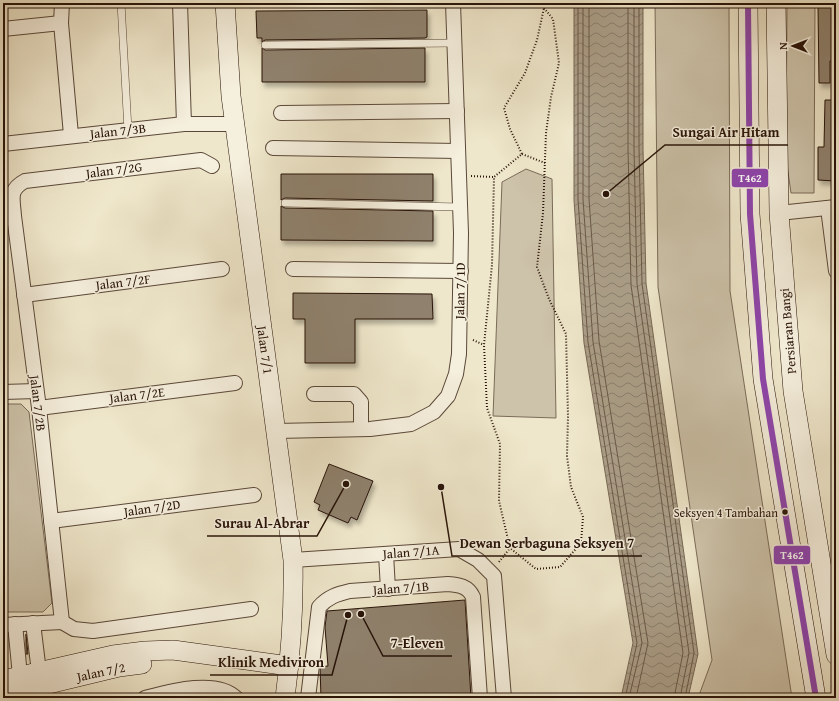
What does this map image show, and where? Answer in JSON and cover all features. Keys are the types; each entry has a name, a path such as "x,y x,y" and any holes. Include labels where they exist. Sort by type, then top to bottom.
{"main road":[{"name":"Jalan 7/1","path":"225,3 234,124 293,560 294,590 289,666 285,698"},
{"path":"748,3 750,214 763,379 816,698"},
{"name":"Persiaran Bangi","path":"776,3 779,212 793,391 836,655"},
{"name":"Jalan 7/2","path":"3,695 39,685 119,668 201,655 289,666"},
{"name":"Jalan 7/2","path":"11,678 39,685"}],"street":[{"path":"62,3 61,23 71,135"},
{"path":"180,3 184,124"},
{"name":"Jalan 7/1D","path":"276,431 361,429 411,424 434,412 448,396 456,374 459,354 460,206 453,3"},
{"path":"3,29 61,23"},
{"path":"281,113 457,112"},
{"name":"Jalan 7/3B","path":"3,144 71,135 184,124 234,124"},
{"path":"273,148 458,151"},
{"name":"Jalan 7/2G","path":"16,186 25,181 201,160 212,166"},
{"name":"Jalan 7/2B","path":"16,186 12,191 12,198 39,408 62,622"},
{"path":"779,212 832,208 836,271"},
{"name":"Jalan 7/2F","path":"24,295 222,269"},
{"path":"293,269 460,271"},
{"name":"Jalan 7/2E","path":"39,408 235,383"},
{"path":"3,392 36,391"},
{"path":"314,394 354,394 361,402 361,429"},
{"name":"Jalan 7/2D","path":"51,521 254,495"},
{"name":"Jalan 7/1A","path":"293,560 459,549 478,560 494,576"},
{"path":"386,554 388,588"},
{"path":"494,576 504,698"},
{"name":"Jalan 7/1B","path":"308,698 319,607 326,600 336,594 388,588 448,584 464,586 470,591 473,597 480,698"},
{"path":"11,678 9,624 62,622 74,630 92,631 251,609"},
{"path":"33,623 39,685"},
{"path":"145,698 197,688 211,688 224,690 236,698"}],"lane":[{"path":"121,3 128,130"},
{"path":"265,45 455,43"},
{"path":"285,203 460,206"}],"path":[{"path":"494,177 492,265 484,345 487,408 500,444 499,501 510,548 536,569 560,567 581,543 583,517 571,487 568,456 566,334 548,299 537,267 543,213 545,163 551,97 559,63 554,19 544,8 537,40 525,73 504,108 510,129 522,154 545,163"},
{"path":"459,171 472,177 494,177 522,154"},
{"path":"494,576 500,558 510,548"}],"shaded area":[{"path":"655,3 729,3 730,291 792,698 698,698 712,660 658,287"},
{"path":"787,3 815,3 814,193 791,193 786,158"},
{"path":"526,169 552,179 556,418 493,416 502,182"},
{"path":"3,404 21,404 29,412 52,603 43,612 3,612"}],"water":[{"path":"574,3 643,3 643,148 646,283 698,654 688,698 617,698 622,693 633,643 584,343 574,200"}],"building":[{"path":"822,3 836,3 836,61 830,61 830,83 819,83 818,6 822,6"},
{"path":"427,10 427,37 425,38 265,40 262,42 262,38 257,38 256,11"},
{"path":"262,48 265,50 425,48 425,82 262,82"},
{"path":"825,100 836,100 836,181 818,180 818,147 824,147"},
{"path":"281,174 433,174 433,201 285,198 281,200"},
{"path":"281,206 285,208 433,211 433,241 281,240"},
{"path":"293,293 432,294 433,319 355,319 355,363 305,363 305,319 293,319"},
{"path":"329,464 373,481 357,520 351,517 348,523 318,510 320,505 314,502"},
{"path":"465,600 471,698 321,698 320,667 328,666 325,627 327,611"},
{"path":"26,634 28,654 26,654"}],"transit line":[{"name":"T462","path":"748,3 750,214 763,379 816,698"}],"place":[{"name":"Sungai Air Hitam","path":"606,194"},
{"name":"Surau Al-Abrar","path":"346,484"},
{"name":"Dewan Serbaguna Seksyen 7","path":"441,487"},
{"name":"Seksyen 4 Tambahan","path":"785,512"},
{"name":"7-Eleven","path":"361,614"},
{"name":"Klinik Mediviron","path":"348,615"}]}
